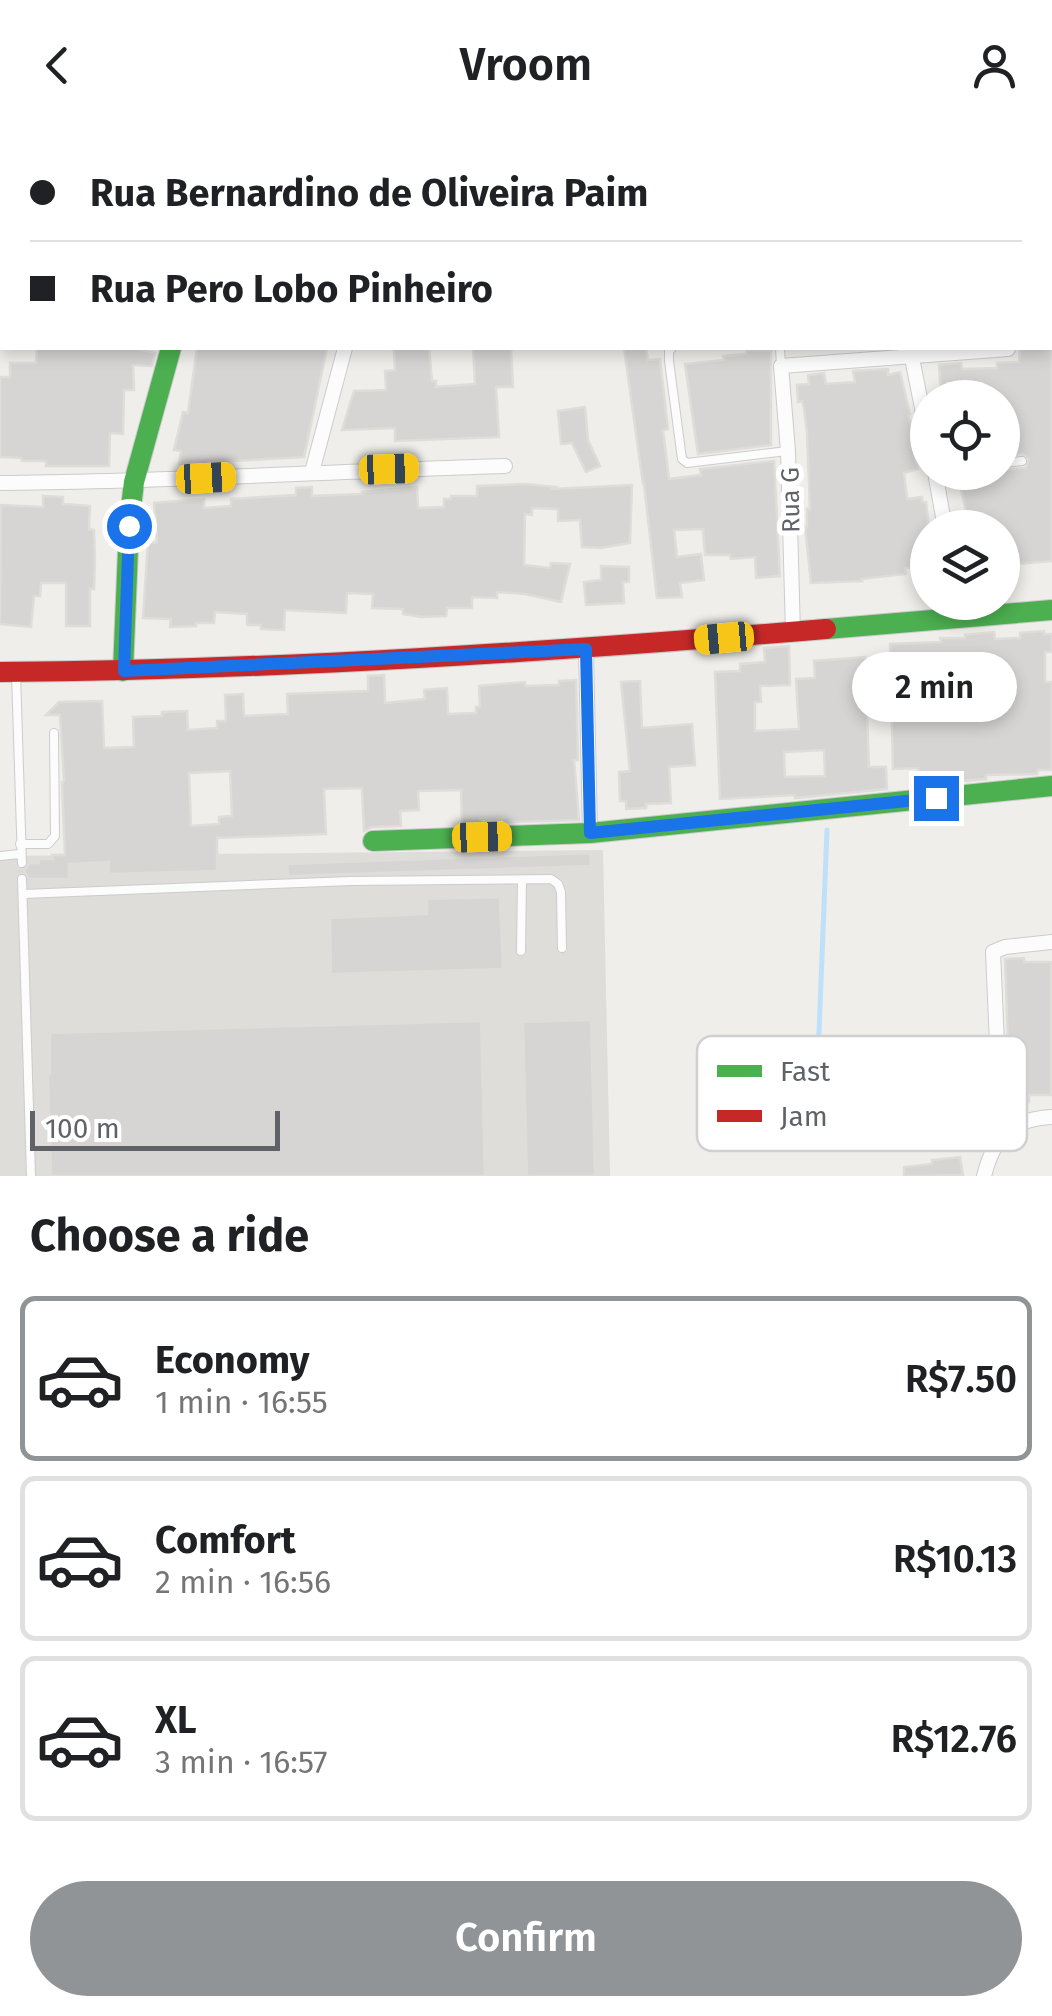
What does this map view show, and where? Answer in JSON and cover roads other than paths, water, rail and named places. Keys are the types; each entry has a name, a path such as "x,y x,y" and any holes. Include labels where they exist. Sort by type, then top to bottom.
{"main road":[{"path":"124,671 134,482 170,350"},
{"path":"1020,610 1052,610"},
{"path":"8,672 124,671 586,649 793,633 910,617"},
{"path":"373,842 590,833 1052,786"}],"street":[{"path":"312,472 344,350"},
{"path":"781,366 911,352 976,350"},
{"path":"911,352 917,380"},
{"name":"Rua G","path":"781,366 788,451 793,633"},
{"path":"0,483 134,482 505,466"},
{"path":"586,649 590,833"},
{"path":"998,1036 994,952 1004,947 1052,942"},
{"path":"1027,1120 1052,1117"},
{"path":"984,1176 992,1151"}],"lane":[{"path":"670,350 682,459 687,464 788,451"},
{"path":"780,350 781,366"},
{"path":"8,672 21,854"},
{"path":"0,856 21,854 48,844 55,836 54,733"},
{"path":"22,879 31,1176"},
{"path":"521,951 522,880"},
{"path":"23,894 350,882 550,880 562,892 562,948"}],"waterway":[{"path":"819,1036 827,830"}]}
